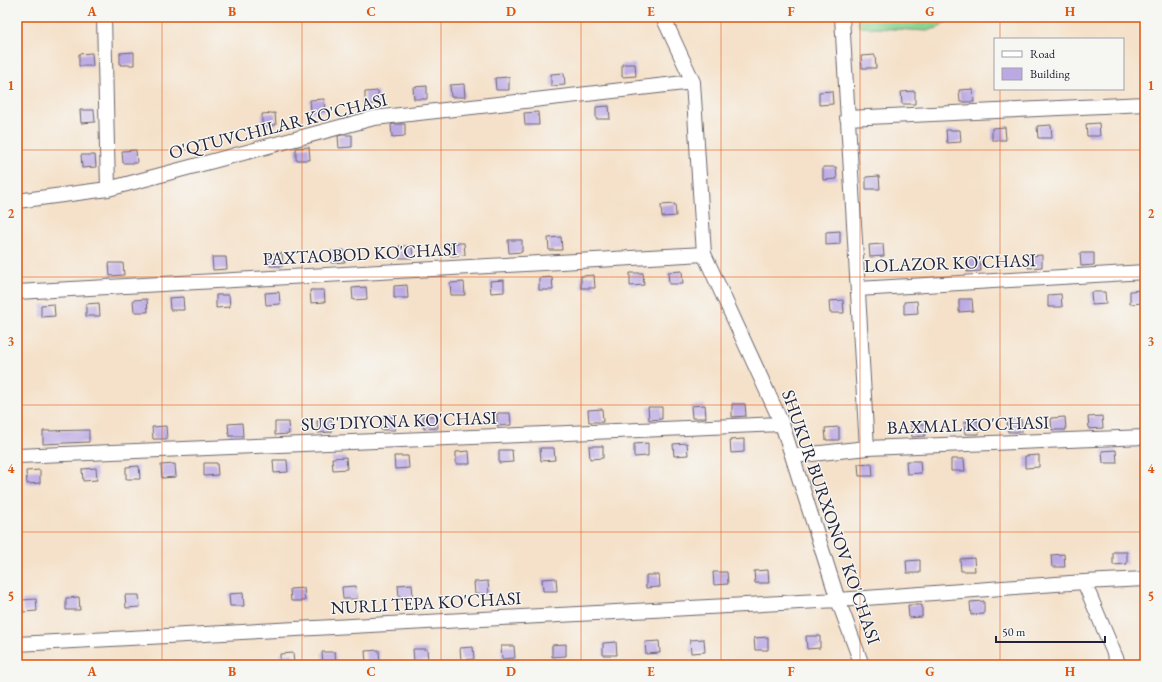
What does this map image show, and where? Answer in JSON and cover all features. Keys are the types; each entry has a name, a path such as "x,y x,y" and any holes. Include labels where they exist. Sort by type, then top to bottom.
{"street":[{"path":"104,17 108,189"},
{"name":"SHUKUR BURXONOV KO'CHASI","path":"663,17 693,82 704,254 782,424 838,600 862,665"},
{"name":"LOLAZOR KO'CHASI","path":"842,17 858,289 1145,272"},
{"name":"O'QTUVCHILAR KO'CHASI","path":"17,201 108,189 374,118 693,82"},
{"path":"847,118 1145,104"},
{"name":"PAXTAOBOD KO'CHASI","path":"17,292 704,254"},
{"path":"858,289 868,448"},
{"name":"SUG'DIYONA KO'CHASI","path":"17,456 782,424"},
{"name":"BAXMAL KO'CHASI","path":"793,456 868,448 1145,437"},
{"name":"NURLI TEPA KO'CHASI","path":"17,644 838,600 1145,579"},
{"path":"1084,582 1119,665"}],"green space":[{"path":"857,17 952,17 940,27 927,31 859,27"}],"building":[{"path":"134,52 134,65 120,65 120,53"},
{"path":"92,53 93,66 79,66 79,54"},
{"path":"875,55 876,68 862,68 861,56"},
{"path":"622,64 635,64 636,76 622,77"},
{"path":"564,73 565,85 551,86 551,74"},
{"path":"509,77 509,90 496,90 495,78"},
{"path":"464,84 465,97 451,97 450,85"},
{"path":"427,86 427,99 414,99 413,87"},
{"path":"973,89 974,102 960,102 959,90"},
{"path":"378,91 379,104 365,104 365,92"},
{"path":"832,91 833,104 819,105 819,92"},
{"path":"915,91 915,104 902,104 901,92"},
{"path":"324,99 325,111 311,112 310,100"},
{"path":"609,106 610,119 596,119 596,107"},
{"path":"80,110 94,110 95,122 81,123"},
{"path":"538,112 539,125 525,125 524,113"},
{"path":"275,113 276,125 262,126 262,114"},
{"path":"1099,123 1100,136 1087,136 1086,124"},
{"path":"405,124 405,136 392,137 391,125"},
{"path":"1051,125 1052,138 1038,138 1037,126"},
{"path":"1005,127 1006,140 992,140 992,128"},
{"path":"946,130 960,130 961,142 947,143"},
{"path":"352,135 352,147 339,148 338,136"},
{"path":"309,147 310,160 296,160 296,148"},
{"path":"136,150 137,163 123,163 122,151"},
{"path":"81,155 95,155 96,167 82,168"},
{"path":"823,167 836,167 837,179 823,180"},
{"path":"879,176 880,189 866,189 866,177"},
{"path":"675,204 676,216 662,217 661,205"},
{"path":"840,231 840,244 826,245 826,232"},
{"path":"561,237 562,250 549,250 548,238"},
{"path":"508,240 522,240 522,252 509,253"},
{"path":"450,243 464,243 465,255 451,256"},
{"path":"883,244 884,256 870,257 869,245"},
{"path":"399,246 412,246 413,258 399,258"},
{"path":"344,250 345,262 331,263 331,251"},
{"path":"282,253 283,266 270,266 269,254"},
{"path":"1080,253 1094,253 1094,265 1081,266"},
{"path":"1042,255 1042,267 1028,268 1028,256"},
{"path":"212,257 226,257 227,269 213,270"},
{"path":"980,258 981,271 967,272 966,259"},
{"path":"109,263 123,263 124,275 110,276"},
{"path":"682,271 683,284 669,284 668,272"},
{"path":"630,273 643,273 644,285 630,286"},
{"path":"594,275 595,288 581,288 581,276"},
{"path":"552,277 553,290 539,290 539,278"},
{"path":"504,280 504,292 491,293 490,281"},
{"path":"464,282 465,295 451,295 450,283"},
{"path":"407,285 408,298 394,298 394,286"},
{"path":"366,287 367,299 353,300 352,288"},
{"path":"310,290 324,290 325,302 311,303"},
{"path":"1144,290 1144,303 1130,304 1130,291"},
{"path":"279,292 280,304 266,305 265,293"},
{"path":"1091,292 1105,292 1106,304 1092,305"},
{"path":"1061,294 1062,307 1048,307 1048,295"},
{"path":"216,295 229,295 230,307 216,308"},
{"path":"183,297 184,310 170,310 169,298"},
{"path":"147,299 148,312 134,312 133,300"},
{"path":"959,299 972,299 973,311 959,312"},
{"path":"843,300 844,313 830,313 829,301"},
{"path":"917,301 918,313 904,314 904,302"},
{"path":"99,303 100,316 86,316 86,304"},
{"path":"54,304 55,316 41,317 41,305"},
{"path":"732,404 745,404 746,416 732,417"},
{"path":"705,405 706,418 692,418 691,406"},
{"path":"648,407 662,407 662,419 649,420"},
{"path":"602,409 603,422 589,422 588,410"},
{"path":"497,413 510,413 511,425 497,426"},
{"path":"423,416 437,416 438,428 424,429"},
{"path":"1102,416 1103,428 1089,429 1088,417"},
{"path":"394,417 395,430 381,430 380,418"},
{"path":"1065,417 1066,430 1052,430 1051,418"},
{"path":"1021,419 1022,432 1008,432 1007,420"},
{"path":"331,420 332,432 318,433 317,421"},
{"path":"978,421 979,434 965,434 964,422"},
{"path":"275,422 288,422 289,434 275,435"},
{"path":"242,423 243,436 229,436 228,424"},
{"path":"911,424 925,424 925,436 912,437"},
{"path":"166,426 167,439 153,439 152,427"},
{"path":"839,427 839,440 826,440 825,428"},
{"path":"89,430 89,442 43,444 43,431"},
{"path":"744,439 744,452 731,453 730,440"},
{"path":"648,443 648,456 634,457 634,444"},
{"path":"687,443 688,455 674,456 673,444"},
{"path":"589,446 603,446 603,458 590,459"},
{"path":"540,448 554,448 555,460 541,461"},
{"path":"499,450 512,450 513,462 499,463"},
{"path":"1116,450 1117,463 1103,463 1102,451"},
{"path":"469,451 470,464 456,464 456,452"},
{"path":"1039,455 1039,467 1025,468 1025,456"},
{"path":"394,456 408,456 409,468 395,469"},
{"path":"346,457 347,469 333,470 332,458"},
{"path":"951,459 964,459 965,471 951,471"},
{"path":"273,460 287,460 288,472 274,473"},
{"path":"906,461 920,461 921,473 907,474"},
{"path":"204,463 217,463 218,475 204,476"},
{"path":"872,463 873,476 859,476 858,464"},
{"path":"175,464 176,477 162,478 161,465"},
{"path":"139,466 140,479 126,479 126,467"},
{"path":"96,468 97,480 83,481 82,469"},
{"path":"40,470 40,483 27,484 26,471"},
{"path":"1113,552 1127,552 1127,564 1113,565"},
{"path":"1064,554 1065,567 1052,567 1051,555"},
{"path":"974,558 975,571 961,571 960,559"},
{"path":"920,560 920,573 907,573 906,561"},
{"path":"768,570 769,583 755,583 754,571"},
{"path":"713,572 727,572 728,584 714,585"},
{"path":"646,575 659,575 660,587 646,588"},
{"path":"556,578 557,591 543,591 542,579"},
{"path":"488,581 489,594 475,594 474,582"},
{"path":"412,584 413,597 399,597 398,585"},
{"path":"356,586 357,599 343,599 342,587"},
{"path":"304,588 305,601 291,601 290,589"},
{"path":"243,593 244,606 230,606 229,594"},
{"path":"125,595 139,595 140,607 126,608"},
{"path":"79,597 80,610 66,610 66,598"},
{"path":"36,599 37,611 23,612 22,600"},
{"path":"984,601 984,614 971,615 970,602"},
{"path":"908,605 922,605 922,617 909,618"},
{"path":"806,636 820,636 820,648 807,649"},
{"path":"768,637 768,650 755,650 754,638"},
{"path":"704,639 705,652 691,653 690,640"},
{"path":"659,641 660,653 646,654 645,642"},
{"path":"616,642 617,655 603,655 603,643"},
{"path":"566,644 566,656 552,657 552,645"},
{"path":"501,646 514,646 515,658 502,659"},
{"path":"473,647 474,659 461,660 460,648"},
{"path":"413,649 427,649 428,661 414,662"},
{"path":"379,650 380,663 366,663 365,651"},
{"path":"322,652 335,652 336,664 323,665"},
{"path":"293,653 294,665 280,665 280,654"}]}
